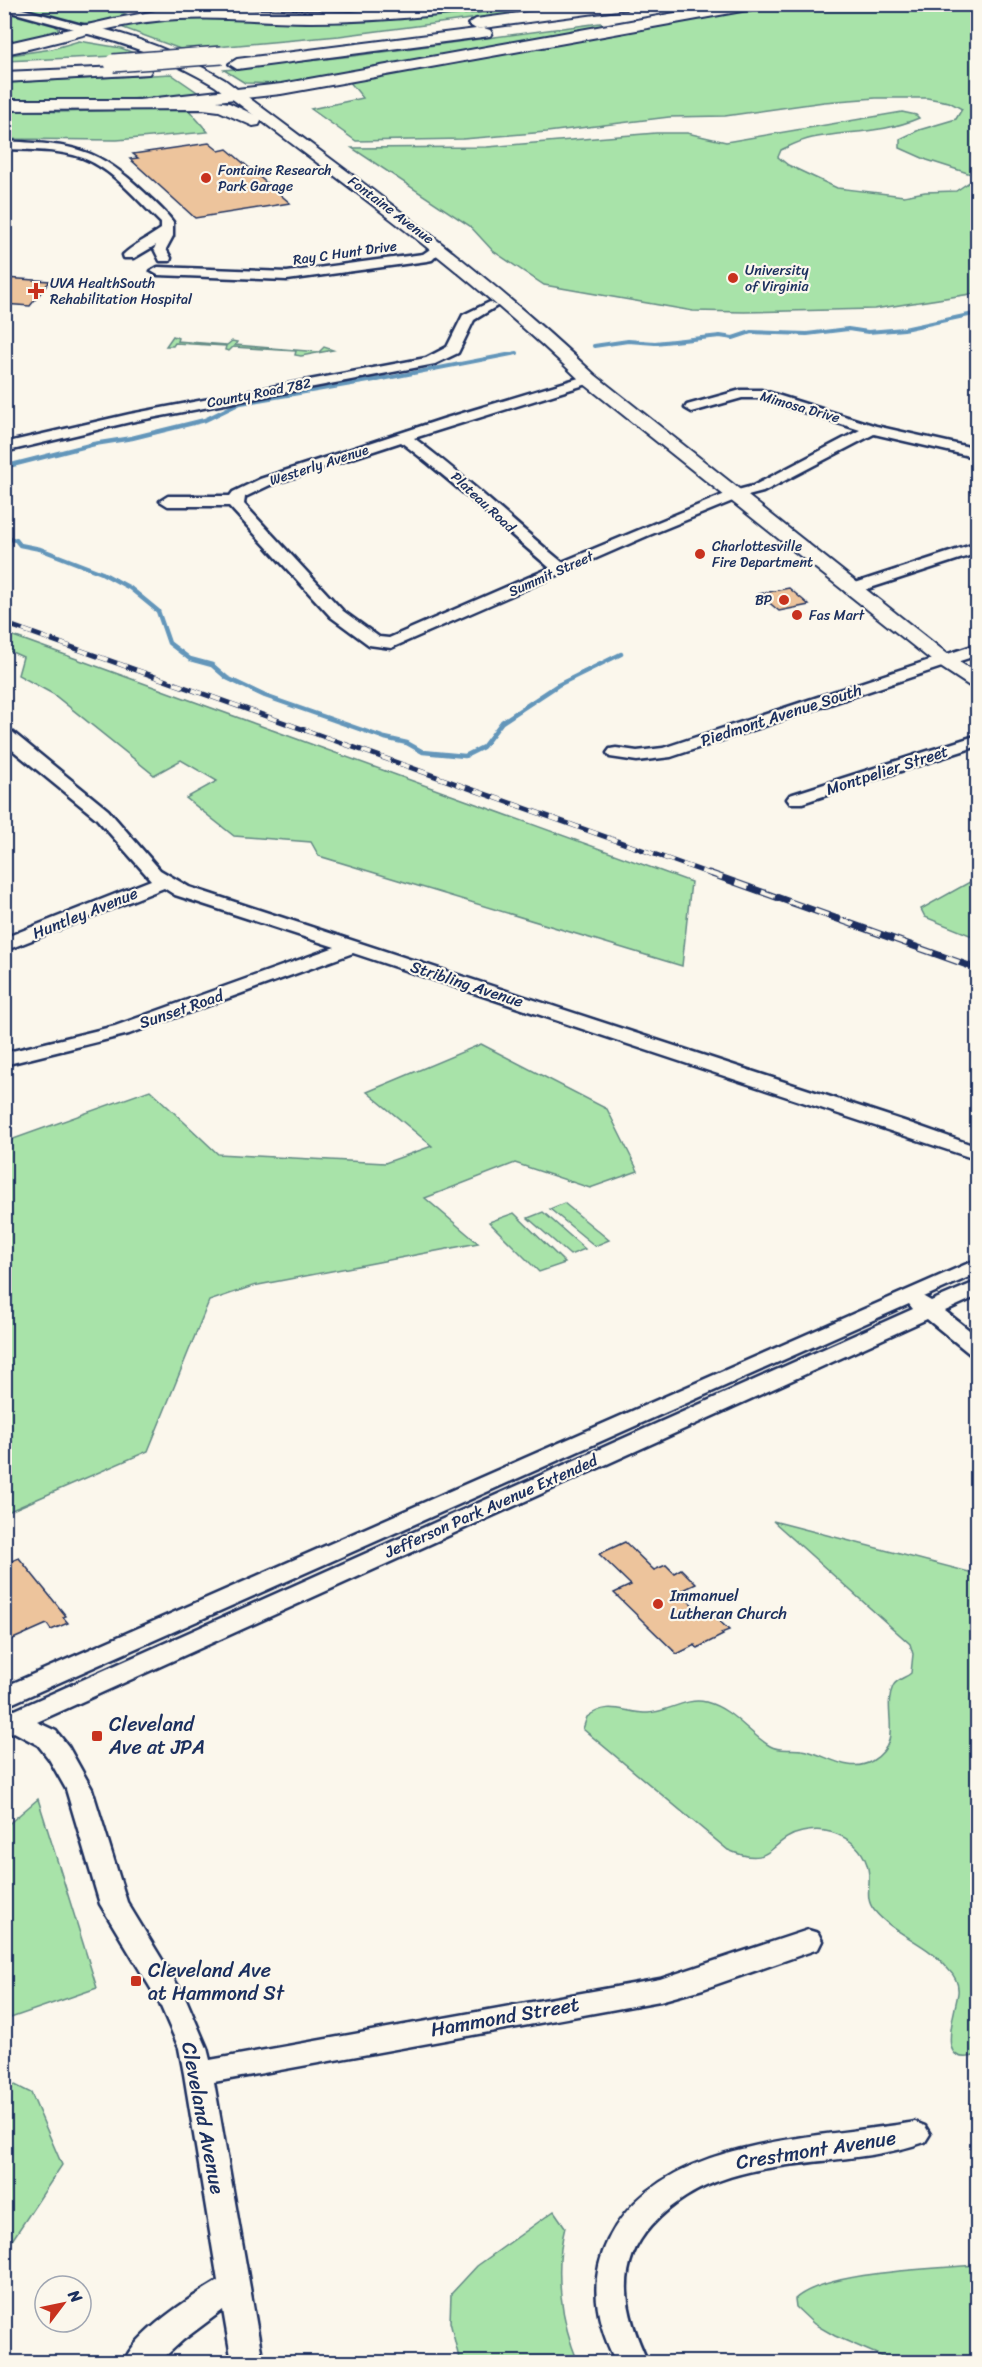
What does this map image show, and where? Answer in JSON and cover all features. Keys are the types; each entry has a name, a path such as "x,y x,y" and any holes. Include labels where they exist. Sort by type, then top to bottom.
{"highway":[{"path":"4,50 41,43 85,29 136,18 170,14 333,17 502,4"},
{"path":"4,67 114,63 222,55 358,40 625,4"},
{"path":"4,77 237,64 702,4"},
{"path":"140,105 281,89 753,4"},
{"path":"271,119 255,101 263,94 281,89"},
{"path":"4,105 217,105 253,121"}],"main road":[{"name":"Fontaine Avenue","path":"85,29 168,63 271,119 433,252 542,334 585,376"},
{"name":"Fontaine Avenue","path":"230,96 253,121 414,246 433,252 490,306 585,376 943,660 978,683"}],"street":[{"name":"Fontaine Avenue","path":"4,6 85,29"},
{"path":"4,145 60,149 98,160 167,222 166,231 152,243 129,255"},
{"name":"Ray C Hunt Drive","path":"166,231 167,236 160,249 166,259 285,267 414,246"},
{"name":"Ray C Hunt Drive","path":"158,271 287,276 433,252"},
{"name":"County Road 782","path":"4,448 130,418 424,363 445,356 453,350 468,318 490,306"},
{"name":"Westerly Avenue","path":"235,501 243,491 265,482 585,376"},
{"name":"Mimosa Drive","path":"692,408 741,394 761,394 872,429 978,454"},
{"name":"Mimosa Drive","path":"735,495 758,489 872,429"},
{"name":"Plateau Road","path":"404,437 432,457 527,543 561,569"},
{"name":"Summit Street","path":"235,501 236,505 337,614 367,637 382,643 399,642 561,569 735,495"},
{"path":"168,501 235,501"},
{"path":"852,589 978,548"},
{"name":"Piedmont Avenue South","path":"616,753 638,756 665,753 978,649"},
{"name":"Stribling Avenue","path":"4,734 102,814 154,874 182,891 978,1154"},
{"name":"Montpelier Street","path":"795,799 978,740"},
{"name":"Huntley Avenue","path":"4,945 165,881"},
{"name":"Sunset Road","path":"4,1059 122,1030 353,947"},
{"name":"Jefferson Park Avenue Extended","path":"7,1715 978,1265"},
{"name":"Jefferson Park Avenue Extended","path":"7,1715 978,1288"},
{"path":"910,1295 978,1349"},
{"name":"Cleveland Avenue","path":"7,1715 47,1738 59,1753 79,1789 114,1904 172,1999 193,2048 247,2362"},
{"name":"Hammond Street","path":"198,2074 263,2060 669,1988 808,1941"},
{"name":"Crestmont Avenue","path":"632,2362 623,2348 613,2319 610,2290 614,2262 622,2241 642,2214 668,2192 698,2174 732,2162 915,2134"},
{"path":"139,2362 165,2336 199,2308 234,2287"}],"green space":[{"path":"12,5 105,5 131,16 95,23 75,23"},
{"path":"545,5 579,5 339,36 183,50 118,26 166,18 191,17 313,22 371,20"},
{"path":"767,5 977,5 977,176 927,160 900,148 900,139 919,130 956,119 962,109 949,102 927,98 876,98 824,102 725,116 669,117 547,132 463,139 356,141 311,109 363,98 349,81"},
{"path":"5,9 53,23 60,31 48,37 5,45"},
{"path":"600,23 605,25 282,84 245,83 224,70 353,56"},
{"path":"79,41 121,48 139,55 5,61 4,56 52,49"},
{"path":"171,74 200,94 114,100 5,99 5,83"},
{"path":"187,108 208,132 117,140 5,139 5,109 60,112"},
{"path":"902,112 916,115 919,118 879,129 808,139 781,150 778,157 788,165 837,188 904,196 925,192 956,191 977,177 977,293 874,309 744,312 693,311 544,285 493,251 470,226 352,148 487,147 656,133 687,133 726,142"},
{"path":"173,336 178,338 177,341 227,345 232,341 237,342 235,345 319,352 324,347 333,350 301,356 295,355 296,351 233,347 229,351 225,350 226,346 175,343 173,346 166,346"},
{"path":"5,633 691,882 682,966 319,856 311,842 234,836 186,798 217,781 181,760 154,775 53,694 18,675 23,657 5,649"},
{"path":"977,878 977,938 925,917 921,909"},
{"path":"481,1044 607,1109 638,1171 590,1188 515,1163 425,1198 478,1243 253,1286 209,1301 148,1451 5,1513 5,1142 150,1090 218,1154 385,1163 432,1146 367,1092"},
{"path":"564,1203 609,1240 595,1246 550,1209"},
{"path":"543,1212 585,1249 570,1255 528,1218"},
{"path":"514,1213 565,1263 539,1272 489,1222"},
{"path":"773,1521 977,1574 977,2055 964,2057 955,2054 951,2047 951,2026 958,1993 954,1977 931,1952 891,1926 874,1910 869,1897 869,1875 866,1863 854,1845 835,1834 813,1830 791,1836 770,1851 755,1857 728,1850 583,1729 587,1717 602,1709 648,1713 699,1701 716,1705 724,1710 774,1748 811,1752 854,1766 872,1761 882,1753 888,1744 890,1735 889,1706 893,1686 911,1673 913,1654 910,1644"},
{"path":"38,1799 97,1988 5,2020 5,1827"},
{"path":"5,2080 31,2093 62,2165 5,2251"},
{"path":"554,2211 565,2227 560,2261 561,2296 567,2330 578,2362 460,2362 450,2322 451,2294 477,2266"},
{"path":"977,2265 977,2362 895,2362 835,2336 814,2324 796,2307 795,2299 830,2282 881,2273"}],"building":[{"name":"Fontaine Research Park Garage","path":"209,143 219,151 227,149 290,203 195,218 130,159 138,158 133,154"},
{"path":"4,278 50,281 30,306 4,304"},
{"name":"BP","path":"789,588 809,605 779,611 759,594"},
{"name":"Immanuel Lutheran Church","path":"625,1542 654,1570 666,1565 674,1573 681,1569 696,1584 679,1592 706,1618 713,1615 729,1630 697,1648 695,1645 677,1654 614,1593 631,1585 599,1554"},
{"path":"19,1558 66,1616 63,1617 68,1623 51,1630 47,1624 4,1643 4,1564"}],"waterway":[{"path":"594,346 628,341 655,343 720,336 733,338 751,332 807,334 848,329 868,332 904,329 978,313"},
{"path":"377,380 517,353"},
{"path":"4,467 94,444 132,438 205,420 240,403 385,378"},
{"path":"4,538 16,540 20,545 40,549 102,573 130,588 158,611 169,643 190,659 212,665 227,678 265,696 385,738 407,743 423,752 465,756 483,747 502,722 558,685 621,654"}],"railway":[{"path":"4,623 713,875"},
{"path":"709,873 978,969"}],"place":[{"name":"Fontaine Research Park Garage","path":"206,178"},
{"name":"University of Virginia","path":"733,278"},
{"name":"UVA HealthSouth Rehabilitation Hospital","path":"36,291"},
{"name":"Charlottesville Fire Department","path":"700,554"},
{"name":"BP","path":"784,600"},
{"name":"Fas Mart","path":"797,615"},
{"name":"Immanuel Lutheran Church","path":"658,1604"},
{"name":"Cleveland Ave at JPA","path":"97,1736"},
{"name":"Cleveland Ave at Hammond St","path":"136,1981"}]}
